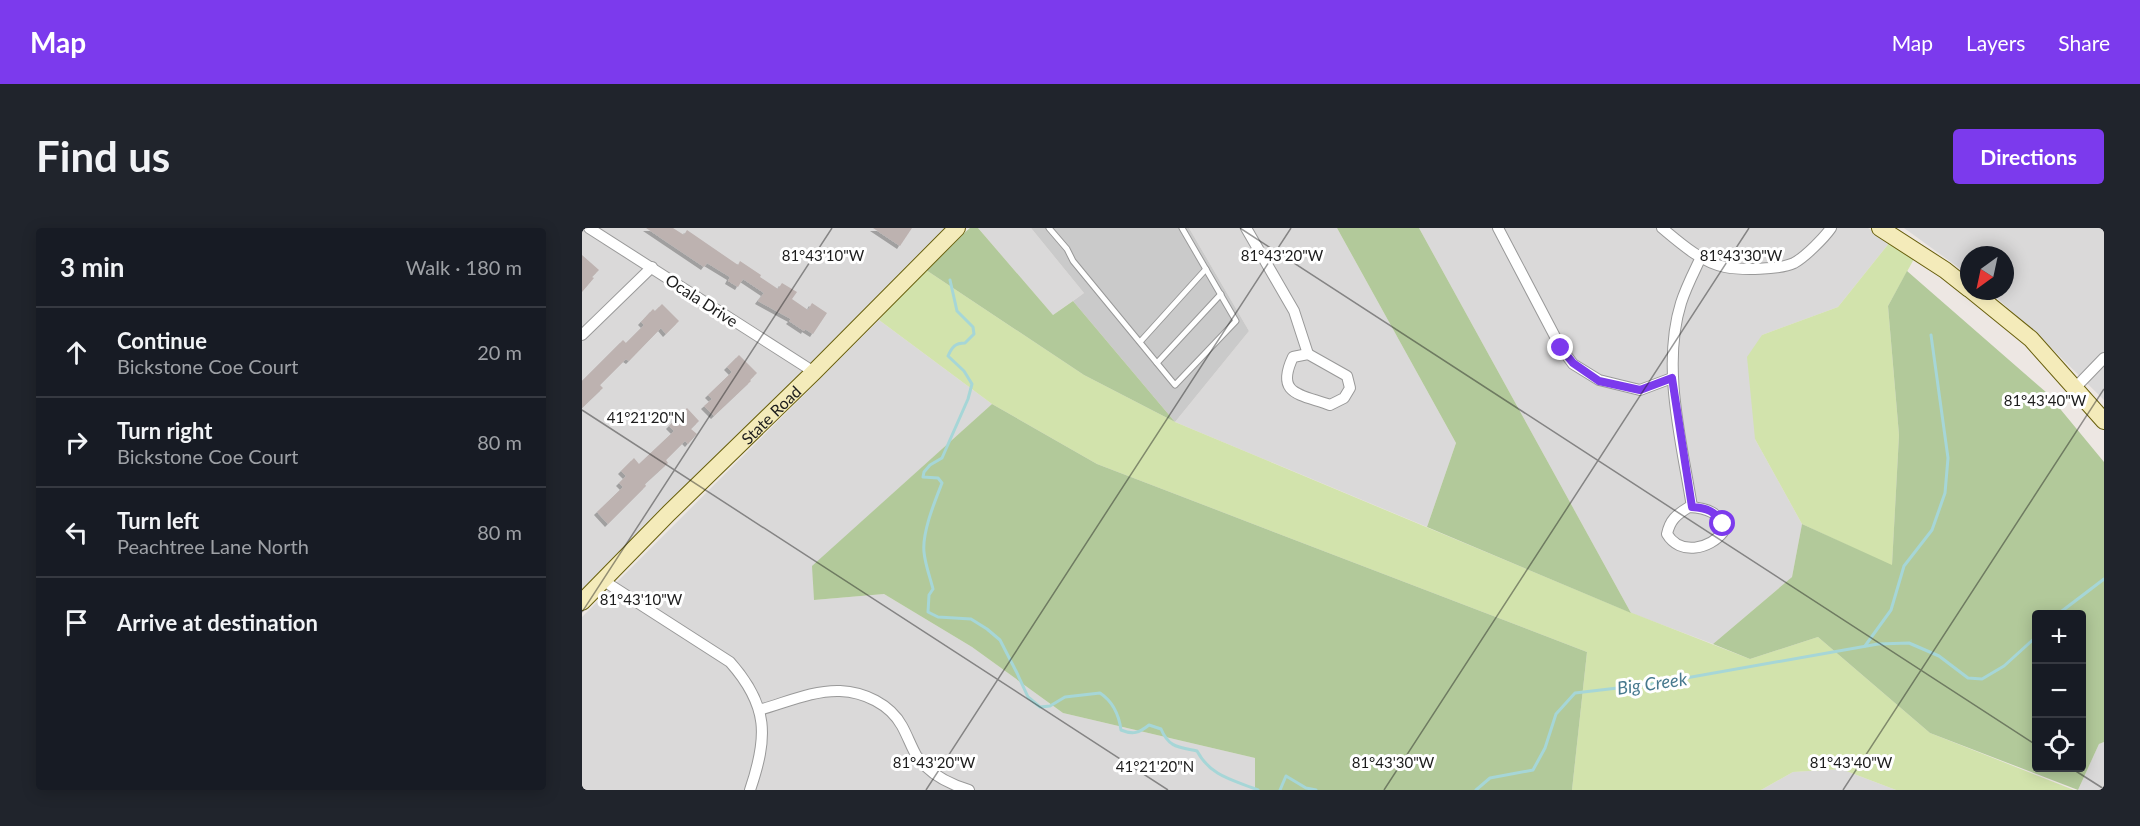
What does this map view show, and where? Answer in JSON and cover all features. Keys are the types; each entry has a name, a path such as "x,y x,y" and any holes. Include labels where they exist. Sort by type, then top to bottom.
{"main road":[{"name":"State Road","path":"582,602 957,228"},
{"path":"1880,228 1960,282"},
{"path":"1982,300 2031,339 2104,421"}],"street":[{"name":"Ocala Drive","path":"589,228 814,372"},
{"path":"1246,228 1294,311 1308,354 1347,376 1350,388 1344,398 1330,405 1292,391 1286,382 1286,371 1293,357 1308,354"},
{"path":"1498,228 1561,348 1573,363 1599,381 1640,390 1672,378"},
{"path":"1662,228 1701,257 1724,267 1753,270 1794,263 1831,228"},
{"path":"1692,507 1672,378 1676,322 1681,302 1701,257"},
{"path":"582,335 651,267"},
{"path":"2074,388 2104,358"},
{"path":"1692,507 1706,508 1717,515 1723,524 1723,532 1716,542 1684,548 1672,543 1667,534 1670,522 1677,514 1692,507"},
{"path":"604,581 730,662 743,677 759,710 762,746 750,790"},
{"path":"759,710 825,692 839,691 866,696 895,716 917,756 930,770 948,782 969,790"}],"lane":[{"path":"1049,228 1067,249 1073,261 1175,385 1236,321 1182,228"},
{"path":"1140,342 1206,269"},
{"path":"1157,363 1221,294"}],"shaded area":[{"path":"582,228 952,228 886,289 582,589"},
{"path":"978,228 1031,228 1084,293 1053,315"},
{"path":"1031,228 1189,228 1249,331 1175,422 1073,301 1084,293"},
{"path":"1189,228 1337,228 1456,443 1427,527 1175,422 1249,331"},
{"path":"1419,228 1868,228 1890,242 1838,307 1762,335 1755,439 1802,524 1792,577 1713,644 1631,613"},
{"path":"1904,228 2104,228 2104,400 1999,300 2014,300 2014,246 1960,246 1960,268"},
{"path":"879,320 992,404 813,566 814,600 884,594 972,647 1063,713 1255,758 1255,790 582,790 582,617"},
{"path":"2104,742 2104,790 2078,790 2099,744"},
{"path":"1841,769 1896,790 1761,790 1793,772"}],"green space":[{"path":"970,228 978,228 1053,315 1073,301 1175,422 1084,375 923,268"},
{"path":"1337,228 1419,228 1631,613 1427,527 1456,443"},
{"path":"1890,242 1914,259 1888,306 1899,435 1892,566 1802,524 1755,439 1747,357 1762,335 1838,307"},
{"path":"923,268 1084,375 1175,422 1622,609 1750,659 1818,637 1930,733 2074,790 1896,790 1841,769 1793,772 1761,790 1572,790 1587,652 1097,464 992,404 879,320"},
{"path":"1907,271 2047,393 2104,462 2104,742 2099,744 2078,790 1930,733 1818,637 1750,659 1713,644 1792,577 1802,524 1892,565 1899,435 1888,306"},
{"path":"992,404 1097,464 1587,652 1572,790 1255,790 1255,758 1063,713 972,647 884,594 814,600 812,566"}],"building":[{"path":"646,228 673,228 684,235 687,230 738,265 740,261 778,289 782,283 797,292 792,299 808,310 812,303 827,313 813,334 805,329 804,331 789,321 791,319 758,301 764,293 743,279 738,287 728,281 730,277 707,263 704,267"},
{"path":"873,228 912,228 900,246"},
{"path":"582,255 599,270 582,292"},
{"path":"662,304 679,321 666,334 661,328 629,361 626,359 600,385 603,388 582,408 582,381 623,340 626,343 644,325 641,322 653,309 655,311"},
{"path":"739,355 757,373 714,416 704,406 712,399 708,395 732,372 727,367"},
{"path":"687,408 699,421 691,429 697,434 688,444 685,441 666,460 668,463 608,524 597,512 623,487 619,483 626,476 621,471 634,458 639,464 674,431 669,426"}],"waterway":[{"path":"950,280 957,311 973,327 974,334 965,343 954,346 948,356 964,371 972,384 968,399 942,458 930,465 923,477 938,478 942,483 930,517 924,544 925,561 933,589 929,595 928,612 938,617 971,619 1000,640 1028,697 1040,707 1050,706 1065,697 1100,693 1114,709 1121,730 1136,732 1149,725 1161,729 1167,740 1180,747 1197,751 1209,767 1216,772 1258,790"},
{"path":"1865,646 1891,610 1904,566 1932,530 1945,493 1948,458 1931,335"},
{"path":"2063,610 2104,579"},
{"name":"Big Creek","path":"1476,790 1490,778 1533,770 1545,748 1556,714 1575,693 1652,684 1878,644 1909,643 1939,656 1968,678 1982,679 2004,666 2032,641"},
{"path":"1280,790 1286,776 1306,788 1316,790"}],"route":[{"path":"1561,348 1573,363 1599,381 1640,390 1672,378 1692,507 1706,508 1717,515 1723,524"}]}
